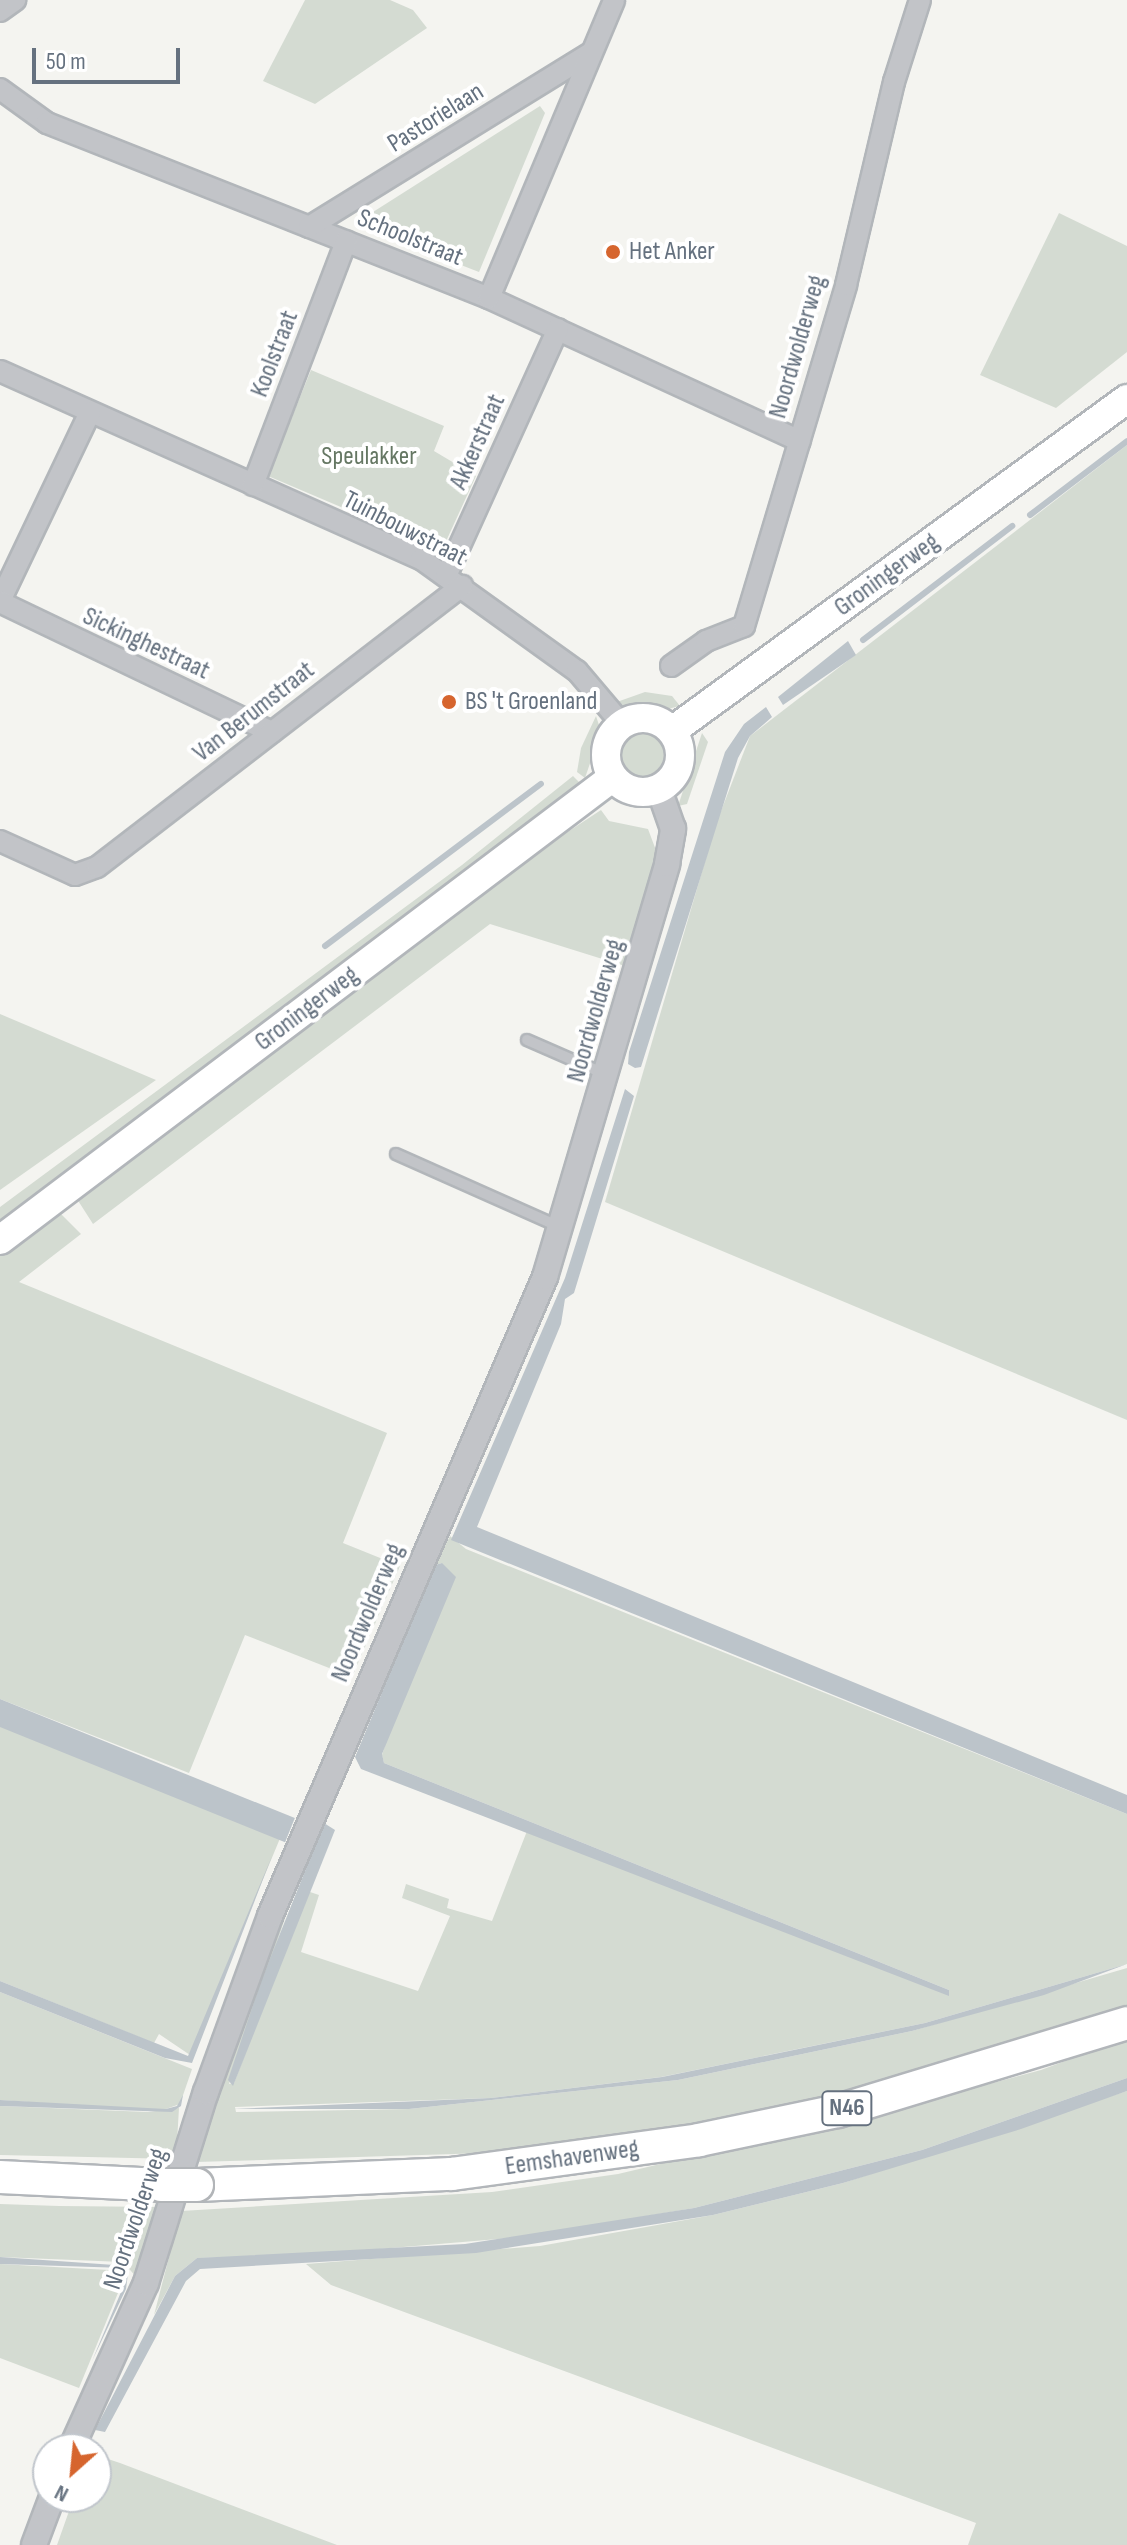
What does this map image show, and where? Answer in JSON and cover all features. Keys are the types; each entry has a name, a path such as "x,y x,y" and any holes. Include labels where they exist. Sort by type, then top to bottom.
{"highway":[{"name":"Eemshavenweg","path":"0,2177 197,2185 452,2174 699,2140 838,2111 1127,2023"},
{"name":"N46","path":"0,2195 93,2183"}],"main road":[{"name":"Groningerweg","path":"672,731 1127,399"},
{"path":"654,719 672,731 679,743 678,770 659,789 634,791 613,777 606,749 622,724 654,719"},
{"name":"Groningerweg","path":"0,1240 613,777"}],"street":[{"path":"0,11 15,0"},
{"name":"Noordwolderweg","path":"671,666 706,641 744,626 800,441 920,0"},
{"path":"489,298 611,1"},
{"name":"Pastorielaan","path":"309,227 591,53"},
{"name":"Schoolstraat","path":"0,89 47,123 489,298 800,441"},
{"name":"Koolstraat","path":"253,485 346,241"},
{"name":"Akkerstraat","path":"454,581 558,329"},
{"name":"Tuinbouwstraat","path":"0,371 421,559 577,671 622,724"},
{"path":"0,602 90,412"},
{"name":"Van Berumstraat","path":"0,841 75,875 97,867 271,732 454,581"},
{"name":"Sickinghestraat","path":"0,602 271,732"},
{"name":"Noordwolderweg","path":"78,2433 146,2283 206,2092 270,1916 562,1228 673,829 659,789"},
{"path":"34,2545 46,2513"}],"lane":[{"path":"527,1040 607,1074"},
{"path":"396,1154 562,1228"}],"green space":[{"path":"305,0 390,0 413,10 427,28 315,104 263,81"},
{"path":"540,106 545,113 479,272 376,232 373,212"},
{"path":"1059,213 1127,246 1127,352 1056,408 980,375"},
{"name":"Speulakker","path":"311,370 444,426 434,451 476,476 442,550 268,476"},
{"path":"1127,445 1127,1420 605,1202 716,824 750,736"},
{"path":"645,692 672,696 680,706 655,712 614,703"},
{"path":"596,716 601,731 585,778 577,772 581,748"},
{"path":"643,732 661,739 668,757 661,775 643,782 625,775 618,757 625,739"},
{"path":"702,733 708,742 687,804 678,806"},
{"path":"573,776 580,783 527,833 0,1229 0,1207 462,865"},
{"path":"601,810 609,821 648,829 660,861 628,967 490,924 93,1224 77,1199 519,864"},
{"path":"0,1014 156,1080 0,1190"},
{"path":"59,1212 81,1234 19,1282 387,1433 343,1543 400,1566 352,1677 245,1635 189,1773 0,1699 0,1253"},
{"path":"450,1536 466,1549 1127,1814 1127,1964 925,2023 661,2077 491,2098 235,2107 236,2112 409,2109 678,2080 912,2031 1127,1968 1127,2008 833,2097 689,2129 520,2152 196,2162 290,1882 297,1883 229,2084 234,2083 307,1891 319,1895 301,1952 418,1991 450,1916 402,1898 406,1884 449,1899 447,1908 492,1921 527,1831 949,1995 949,1990 384,1763 382,1755 442,1563 435,1565"},
{"path":"0,1725 281,1836 190,2055 159,2034 154,2043 0,1981"},
{"path":"0,1992 192,2069 180,2104 166,2109 128,2109 0,2100"},
{"path":"1127,2038 1127,2078 922,2150 694,2208 523,2237 296,2256 197,2258 175,2276 154,2315 181,2211 492,2192 618,2174 918,2103 1041,2070"},
{"path":"1127,2091 1127,2545 968,2545 976,2523 331,2285 306,2264 540,2246 713,2215 843,2183"},
{"path":"0,2106 148,2112 179,2108 176,2159 0,2155"},
{"path":"0,2204 162,2207 139,2280 123,2262 0,2257"},
{"path":"0,2264 127,2271 79,2388 0,2358"},
{"path":"112,2460 337,2545 57,2545 68,2513 112,2513"}],"shaded area":[{"path":"848,641 856,655 783,705 778,697"},
{"path":"766,707 772,717 750,736 738,758 641,1067 635,1068 628,1064 629,1052 725,752 744,724"},
{"path":"625,1089 634,1096 574,1293 565,1299 561,1324 477,1527 1127,1795 1127,1814 451,1540 565,1278"},
{"path":"442,1563 456,1577 382,1754 384,1763 949,1990 949,1996 361,1769 355,1757 435,1565"},
{"path":"0,1699 295,1818 285,1842 0,1727"},
{"path":"324,1823 335,1830 233,2086 228,2080 260,1984"},
{"path":"272,1856 192,2063 165,2058 0,1992 0,1981 188,2056"},
{"path":"1127,1964 1044,1995 912,2031 678,2080 409,2109 233,2109 491,2098 662,2077 925,2023"},
{"path":"1127,2078 1127,2091 1021,2129 843,2183 713,2215 476,2253 200,2269 186,2281 105,2432 95,2430 175,2276 197,2258 465,2244 694,2208 922,2150"},
{"path":"183,2095 181,2106 172,2112 0,2106 0,2100 166,2109 177,2106"},
{"path":"0,2257 129,2266 126,2289 92,2361 126,2280 125,2268 0,2264"}],"waterway":[{"path":"1030,515 1127,441"},
{"path":"863,640 1012,526"},
{"path":"325,946 541,784"}],"place":[{"name":"Het Anker","path":"613,252"},
{"name":"BS 't Groenland","path":"449,702"}]}
